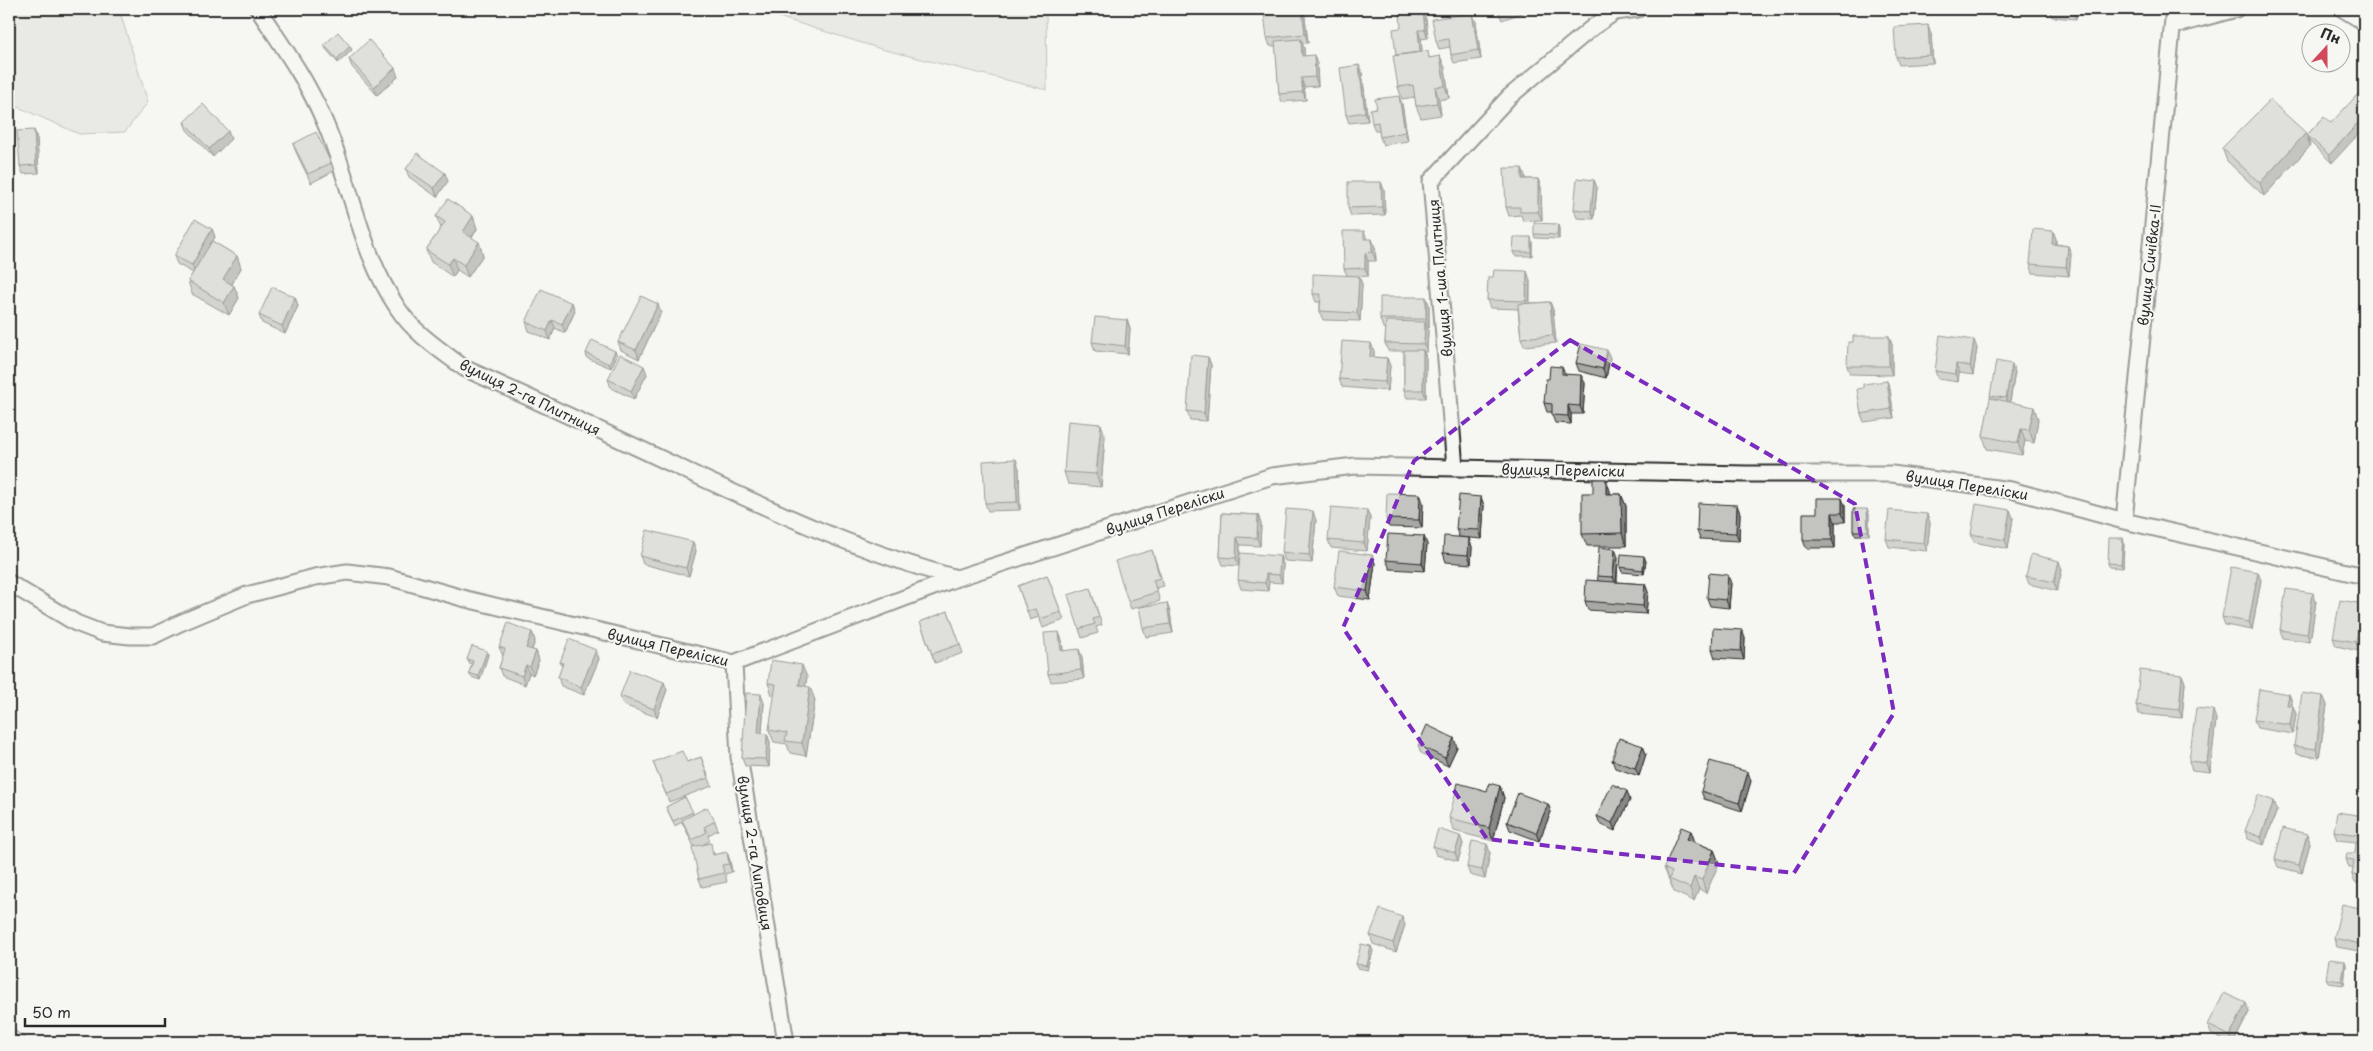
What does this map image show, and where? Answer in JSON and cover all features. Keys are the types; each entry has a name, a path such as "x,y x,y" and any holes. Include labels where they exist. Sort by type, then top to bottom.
{"street":[{"name":"вулиця 2-га Плитниця","path":"258,9 299,70 323,116 343,168 366,248 399,311 430,342 464,368 739,495 859,547 905,564 957,578"},
{"name":"вулиця 1-ша Плитниця","path":"1455,468 1431,181 1509,97 1577,40 1615,12 1638,9"},
{"name":"вулиця Сичівка-II","path":"2124,521 2174,9"},
{"path":"2173,26 2236,9"},
{"path":"2343,9 2364,22"},
{"name":"вулиця Переліски","path":"9,583 76,623 102,632 130,636 152,636 247,594 315,577 347,572 389,577 466,599 734,663 957,578 1272,476 1355,466 1748,474 1892,474 2011,490 2124,521 2364,576"},
{"name":"вулиця 2-га Липовиця","path":"734,663 739,757 786,1042"}],"highlighted area":[{"path":"1570,340 1855,504 1894,713 1794,873 1487,839 1343,628 1414,461"}],"shaded area":[{"path":"9,9 119,9 148,102 125,132 79,134 9,103"},
{"path":"753,9 1046,9 1047,90 881,49"}],"building":[{"path":"1283,9 1302,9 1305,34 1267,38 1264,14 1283,12"},
{"path":"1423,11 1425,30 1418,30 1420,52 1396,55 1393,29 1401,28 1400,14"},
{"path":"1472,13 1478,50 1451,55 1449,39 1436,41 1432,19"},
{"path":"1928,25 1930,55 1896,57 1894,27"},
{"path":"338,32 350,46 337,59 324,45"},
{"path":"1301,39 1302,56 1314,55 1315,77 1301,78 1303,92 1279,94 1275,41"},
{"path":"369,40 395,68 374,87 349,59"},
{"path":"1428,51 1429,58 1440,56 1445,86 1435,87 1437,103 1416,106 1413,85 1398,87 1393,56"},
{"path":"1359,65 1365,112 1346,115 1340,68"},
{"path":"2358,94 2364,100 2364,117 2329,155 2307,135 2324,117 2331,123"},
{"path":"1399,96 1405,132 1380,137 1378,122 1372,123 1370,109 1377,108 1375,99"},
{"path":"2270,100 2306,133 2260,183 2222,148"},
{"path":"203,104 228,131 209,149 184,122"},
{"path":"34,130 36,165 20,166 17,131"},
{"path":"316,132 331,163 308,174 293,144"},
{"path":"417,153 445,173 434,188 406,169"},
{"path":"1504,168 1522,168 1522,179 1538,179 1538,212 1520,212 1520,207 1506,207"},
{"path":"1577,178 1594,180 1591,211 1574,209"},
{"path":"1348,182 1381,182 1382,207 1348,208"},
{"path":"448,199 473,216 463,232 479,242 464,265 453,258 448,264 426,250 445,222 436,216"},
{"path":"195,219 212,229 192,265 174,256"},
{"path":"1534,223 1558,224 1557,235 1534,234"},
{"path":"2033,229 2053,231 2052,244 2068,246 2066,267 2030,264"},
{"path":"1343,231 1364,231 1364,239 1372,239 1372,252 1365,253 1365,268 1344,269"},
{"path":"1514,237 1531,237 1531,252 1513,252"},
{"path":"212,241 237,256 223,279 234,286 224,303 188,281"},
{"path":"1494,270 1527,271 1526,301 1487,300 1488,277 1493,277"},
{"path":"1313,274 1359,276 1357,313 1320,311 1321,294 1313,294"},
{"path":"272,287 295,297 282,326 259,315"},
{"path":"541,289 572,303 562,324 552,320 547,331 526,322"},
{"path":"641,296 658,304 636,350 618,342"},
{"path":"1380,297 1426,297 1426,319 1380,319"},
{"path":"1550,302 1553,335 1521,338 1518,304"},
{"path":"1095,317 1127,320 1125,346 1092,342"},
{"path":"1386,321 1425,322 1424,344 1385,343"},
{"path":"1940,335 1974,340 1970,366 1956,364 1955,374 1935,371"},
{"path":"1853,336 1889,336 1889,366 1847,366 1848,342 1853,342"},
{"path":"592,340 615,351 609,364 586,353"},
{"path":"1342,341 1371,343 1370,357 1387,358 1385,382 1339,379"},
{"path":"1581,344 1607,350 1603,369 1576,363"},
{"path":"1404,350 1423,350 1423,390 1404,390"},
{"path":"620,354 644,366 631,391 608,379"},
{"path":"1191,355 1208,357 1204,413 1187,411"},
{"path":"1996,361 2012,364 2006,398 1990,396"},
{"path":"1550,366 1562,367 1562,374 1581,375 1580,406 1568,405 1568,416 1552,415 1552,404 1544,403 1546,379 1549,379"},
{"path":"1887,381 1891,409 1861,414 1857,389 1863,388 1863,384"},
{"path":"1990,398 2034,407 2029,430 2021,429 2018,443 1983,436"},
{"path":"1068,421 1101,424 1096,474 1064,472"},
{"path":"1016,459 1017,502 985,503 983,461"},
{"path":"1593,479 1606,479 1606,494 1621,494 1622,533 1582,534 1582,493 1593,493"},
{"path":"1387,493 1420,494 1419,520 1386,519"},
{"path":"1459,495 1481,497 1479,530 1456,529"},
{"path":"1817,498 1842,498 1842,513 1832,513 1832,540 1803,540 1803,513 1817,513"},
{"path":"1698,503 1737,505 1736,533 1697,531"},
{"path":"1976,504 2010,510 2005,540 1971,534"},
{"path":"1331,507 1367,510 1364,543 1328,540"},
{"path":"1286,509 1313,511 1309,555 1282,552"},
{"path":"1853,509 1867,509 1868,531 1853,531"},
{"path":"1889,510 1927,514 1924,543 1886,539"},
{"path":"1222,513 1258,515 1257,538 1237,537 1236,558 1220,557"},
{"path":"647,530 693,542 686,568 640,556"},
{"path":"1388,534 1424,536 1422,563 1386,560"},
{"path":"1444,536 1469,538 1468,555 1443,553"},
{"path":"2109,538 2123,538 2121,564 2108,563"},
{"path":"1599,547 1615,549 1613,577 1597,576"},
{"path":"1152,550 1160,578 1153,580 1157,592 1128,601 1115,561"},
{"path":"1339,551 1372,555 1367,591 1334,587"},
{"path":"1240,553 1280,556 1279,575 1266,574 1265,583 1238,580"},
{"path":"1621,554 1644,556 1643,570 1620,567"},
{"path":"2031,554 2059,561 2054,582 2026,576"},
{"path":"2231,567 2258,572 2249,622 2222,617"},
{"path":"1709,573 1728,575 1726,600 1707,598"},
{"path":"1047,575 1061,612 1040,619 1036,609 1027,611 1018,586"},
{"path":"1586,580 1645,584 1643,606 1585,601"},
{"path":"1090,588 1099,617 1093,619 1095,624 1079,629 1068,595"},
{"path":"2286,589 2313,593 2307,634 2280,630"},
{"path":"2340,600 2363,604 2356,642 2333,638"},
{"path":"1167,603 1170,624 1143,628 1139,607"},
{"path":"948,611 960,644 932,654 920,622"},
{"path":"508,623 532,632 526,648 536,651 530,667 526,665 522,676 499,668 505,649 499,647"},
{"path":"1713,628 1742,630 1741,651 1712,649"},
{"path":"1059,632 1061,651 1079,649 1081,670 1048,674 1044,633"},
{"path":"569,639 596,650 581,687 558,677 563,663 560,662"},
{"path":"472,646 487,651 478,676 469,673 473,661 467,659"},
{"path":"771,660 802,665 799,685 810,687 802,743 785,741 787,733 769,730 776,684 768,683"},
{"path":"630,670 664,682 654,709 620,696"},
{"path":"2140,670 2182,675 2179,710 2136,705"},
{"path":"2259,689 2289,694 2287,705 2293,706 2290,725 2254,720"},
{"path":"746,693 761,694 758,733 767,734 766,759 742,758"},
{"path":"2302,693 2323,696 2316,749 2294,746"},
{"path":"2196,708 2213,710 2207,763 2189,761"},
{"path":"1427,725 1454,738 1445,758 1418,745"},
{"path":"1619,738 1643,746 1635,768 1612,760"},
{"path":"682,751 687,762 701,757 708,778 666,794 653,762"},
{"path":"1710,761 1748,772 1739,803 1701,791"},
{"path":"1458,783 1487,791 1489,783 1500,786 1489,828 1449,818"},
{"path":"1612,784 1627,791 1612,823 1597,816"},
{"path":"1518,793 1548,804 1536,833 1507,822"},
{"path":"2258,795 2274,801 2261,837 2245,831"},
{"path":"685,797 693,812 673,821 666,807"},
{"path":"707,807 715,821 704,827 707,832 692,840 682,820"},
{"path":"2337,812 2364,816 2364,836 2334,831"},
{"path":"1681,827 1691,831 1687,839 1714,850 1702,880 1694,877 1690,888 1669,879 1672,872 1664,868"},
{"path":"2283,828 2307,834 2299,865 2275,859"},
{"path":"1438,829 1460,836 1455,853 1433,846"},
{"path":"1472,841 1487,844 1482,870 1467,867"},
{"path":"2356,842 2364,842 2364,876 2352,875 2354,860 2346,859 2347,853 2355,853"},
{"path":"711,843 713,855 727,852 729,864 722,865 724,873 699,879 692,847"},
{"path":"2342,904 2364,909 2364,945 2334,938"},
{"path":"1380,909 1402,917 1393,943 1370,935"},
{"path":"1361,944 1371,946 1367,966 1356,964"},
{"path":"2329,959 2345,961 2342,981 2326,979"},
{"path":"2224,993 2246,1003 2230,1036 2208,1025"},
{"path":"10,1027 30,1042 9,1042"}]}
